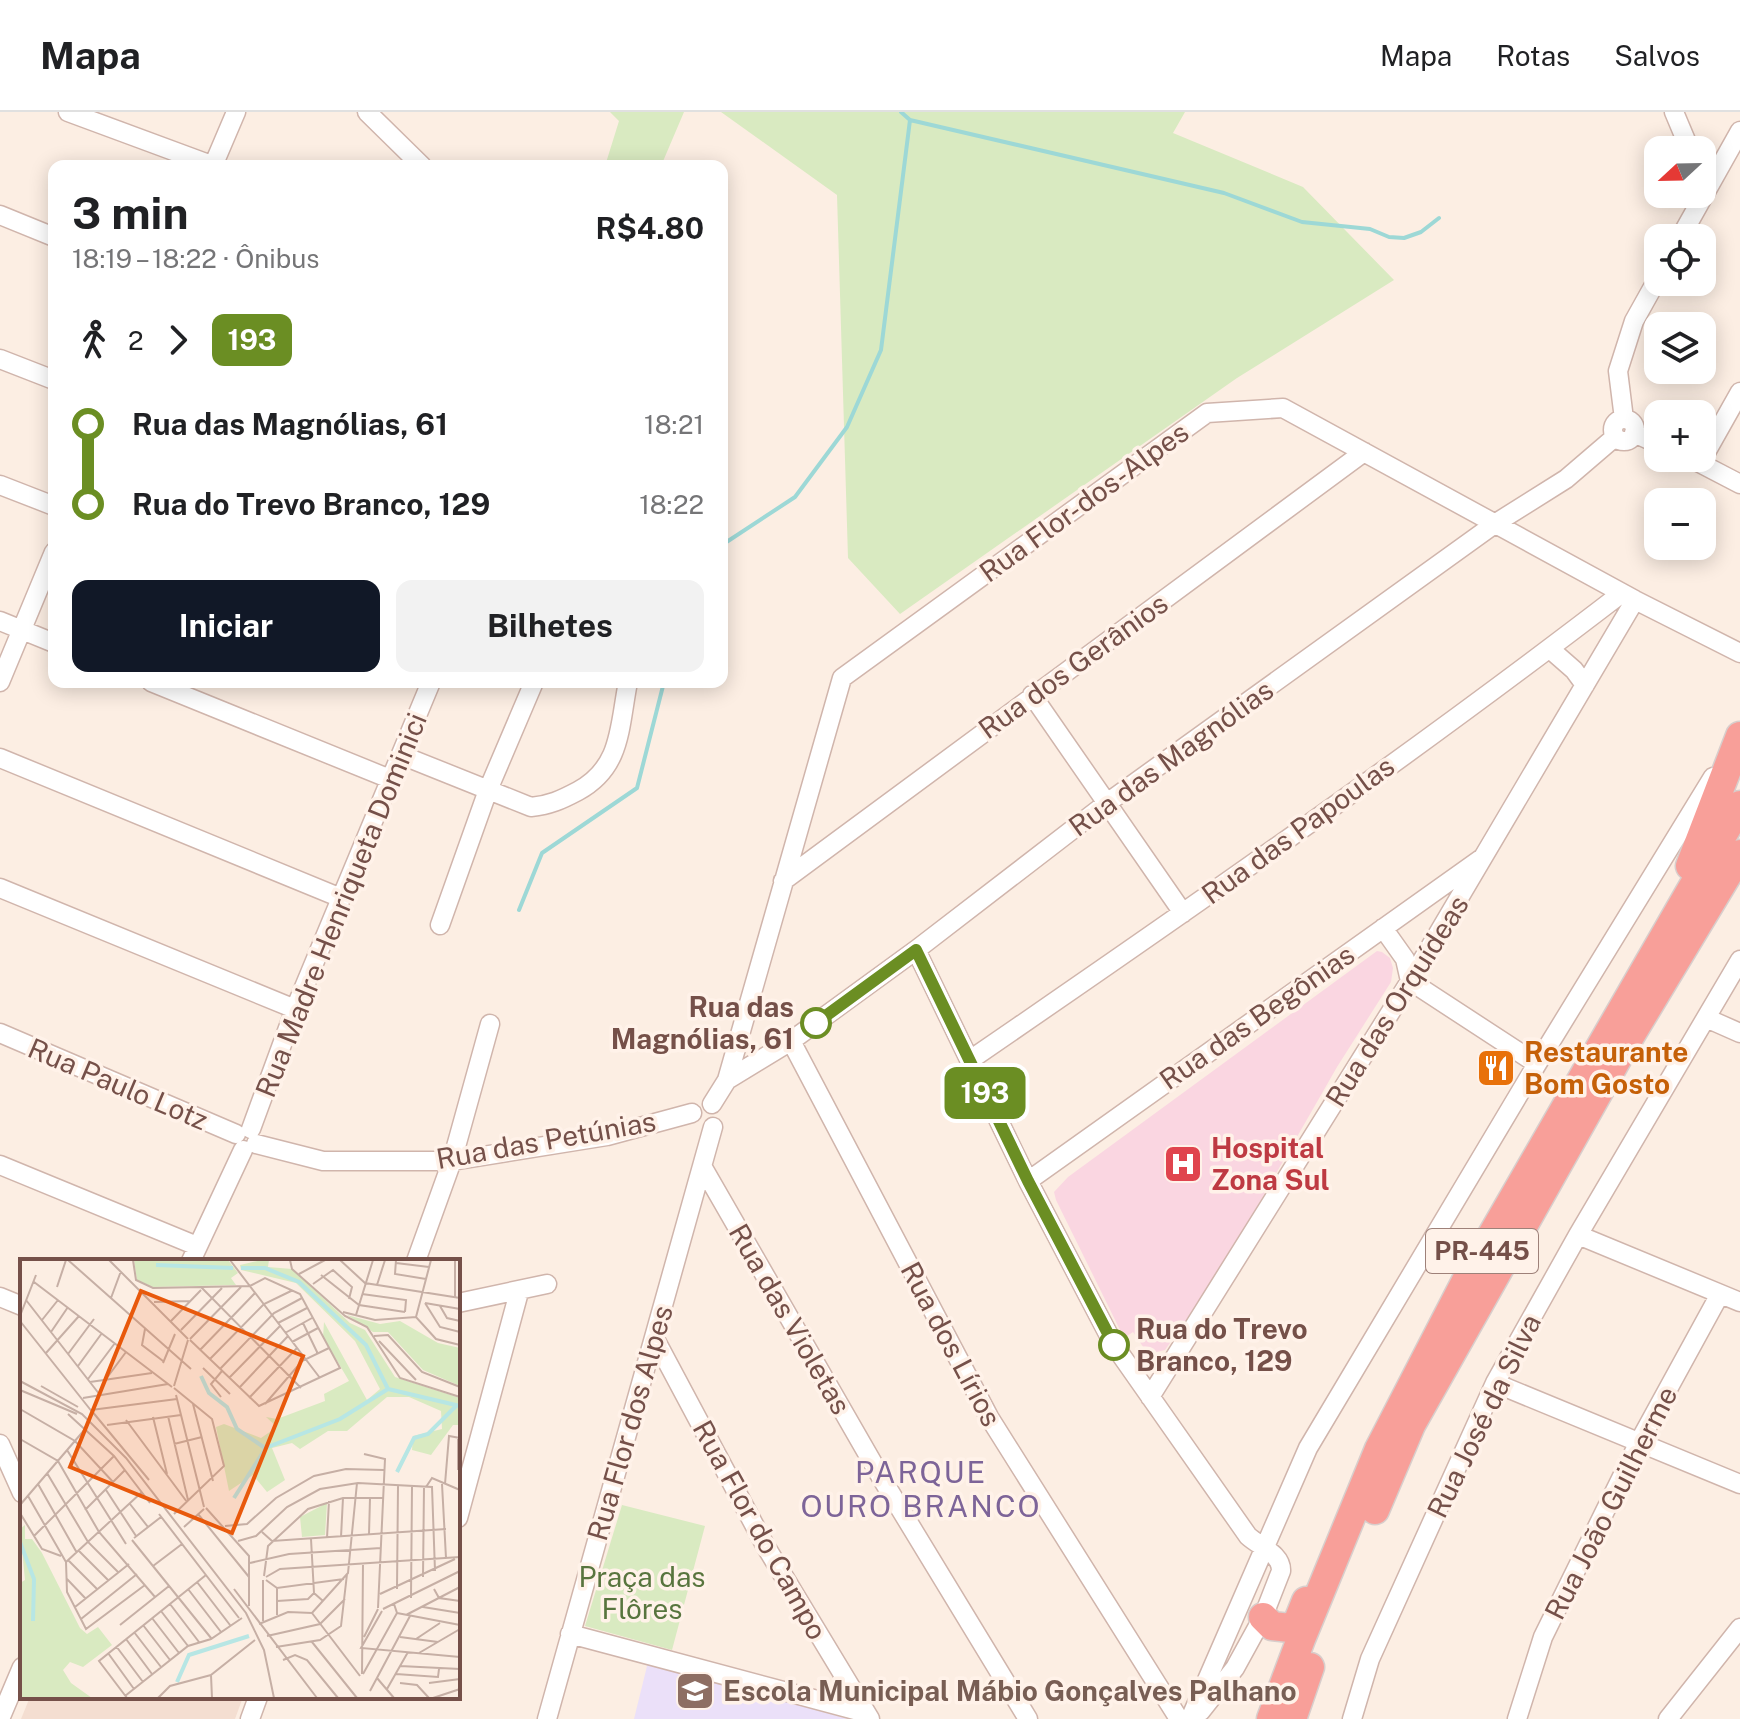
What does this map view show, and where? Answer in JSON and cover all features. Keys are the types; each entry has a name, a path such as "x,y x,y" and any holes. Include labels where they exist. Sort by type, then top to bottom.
{"highway":[{"path":"1626,1002 1636,972 1684,882 1740,735"},
{"name":"PR-445","path":"1271,1719 1379,1449 1470,1273 1740,805"},
{"name":"PR-445","path":"1292,1719 1319,1640 1411,1425 1629,1038 1740,854"},
{"path":"1629,1038 1659,1003 1740,885"},
{"path":"1263,1617 1272,1626 1281,1629 1290,1628 1298,1621 1344,1508 1379,1449"}],"street":[{"path":"68,112 198,160"},
{"path":"216,160 236,112"},
{"path":"367,112 416,160"},
{"path":"1674,112 1684,136"},
{"path":"1716,170 1740,131"},
{"path":"0,215 48,235"},
{"path":"1644,435 1629,426 1618,371 1634,321 1648,296"},
{"path":"0,359 48,378"},
{"path":"1716,428 1740,392"},
{"name":"Rua Flor-dos-Alpes","path":"712,1104 727,1080 842,678 1207,413 1283,408 1629,597 1740,653"},
{"name":"Rua das Magnólias","path":"727,1080 791,1041 916,950 1107,803 1496,523 1566,479 1615,437 1626,441 1629,426"},
{"name":"Rua dos Gerânios","path":"783,881 1364,452"},
{"path":"1716,471 1740,484"},
{"path":"0,485 48,504"},
{"path":"0,682 48,566"},
{"name":"Rua das Papoulas","path":"970,1060 1183,913 1550,649 1629,597"},
{"name":"Rua das Orquídeas","path":"1150,1397 1487,854 1585,685 1629,597"},
{"path":"0,621 48,640"},
{"path":"1550,649 1574,670 1585,685"},
{"path":"166,688 390,779"},
{"name":"Rua Madre Henriqueta Dominici","path":"194,1254 247,1139 295,1009 429,688"},
{"path":"440,925 488,790 531,688"},
{"path":"401,755 531,807 552,805 596,781 614,755 627,688"},
{"path":"1032,695 1183,913"},
{"path":"1192,1719 1262,1549 1308,1448 1537,1064 1740,735"},
{"path":"0,758 341,898"},
{"name":"Rua das Begônias","path":"1028,1181 1487,854"},
{"path":"0,888 295,1009"},
{"path":"1383,928 1405,959 1410,981 1537,1064"},
{"path":"916,950 1028,1181 1114,1345 1248,1536 1262,1549 1276,1556 1281,1564 1263,1617 1235,1668 1192,1719"},
{"name":"Rua José da Silva","path":"1359,1717 1370,1659 1495,1383 1740,960"},
{"path":"1706,1018 1740,1033"},
{"path":"417,1259 452,1161 490,1024"},
{"name":"Rua Paulo Lotz","path":"0,1033 247,1139"},
{"name":"Rua dos Lírios","path":"791,1041 989,1417 1179,1719"},
{"path":"700,1103 712,1104 719,1115 713,1127 700,1128 693,1121 692,1113 700,1103"},
{"name":"Rua das Petúnias","path":"247,1139 323,1161 452,1161 607,1136 692,1113"},
{"name":"Rua Flor dos Alpes","path":"547,1719 713,1127"},
{"path":"0,1165 194,1254"},
{"name":"Rua das Violetas","path":"702,1166 1021,1716"},
{"path":"1578,1235 1740,1302"},
{"path":"460,1303 547,1284"},
{"path":"460,1511 519,1292"},
{"name":"Rua João Guilherme","path":"1517,1719 1543,1637 1639,1442 1720,1294"},
{"path":"0,1297 20,1305"},
{"name":"Rua Flor do Campo","path":"655,1339 766,1547 868,1716"},
{"path":"1495,1383 1740,1484"},
{"path":"0,1444 20,1489"},
{"path":"1668,1719 1740,1628"},
{"path":"570,1634 868,1716"},
{"path":"0,1719 20,1672"},
{"path":"250,1719 257,1699"}],"shaded area":[{"name":"Hospital Zona Sul","path":"1377,951 1390,958 1393,968 1391,982 1337,1067 1238,1240 1186,1320 1165,1350 1148,1354 1133,1332 1124,1338 1054,1192 1068,1177"},
{"name":"Escola Municipal Mábio Gonçalves Palhano","path":"648,1662 848,1719 634,1719"},
{"path":"29,1699 242,1699 235,1719 21,1719"}],"green space":[{"path":"610,112 684,112 664,160 607,160 619,121"},
{"path":"721,112 1185,112 1173,133 1303,187 1394,280 1237,378 900,614 848,558 837,195"},
{"name":"Praça das Flôres","path":"622,1505 705,1526 672,1650 585,1626"}],"waterway":[{"path":"728,541 795,497 847,427 881,350 910,120 901,112"},
{"path":"910,120 1224,193 1302,222 1370,229 1389,237 1404,238 1421,232 1439,218"},
{"path":"519,910 542,853 637,788 662,688"}],"bus line":[{"name":"193","path":"816,1023 916,950 1028,1181 1114,1345"}],"place":[{"name":"Rua das Magnólias, 61","path":"816,1023"},
{"name":"Restaurante Bom Gosto","path":"1496,1068"},
{"name":"Hospital Zona Sul","path":"1183,1164"},
{"name":"Rua do Trevo Branco, 129","path":"1114,1345"},
{"name":"Escola Municipal Mábio Gonçalves Palhano","path":"695,1691"}],"district":[{"name":"PARQUE OURO BRANCO","path":"921,1490"}]}
